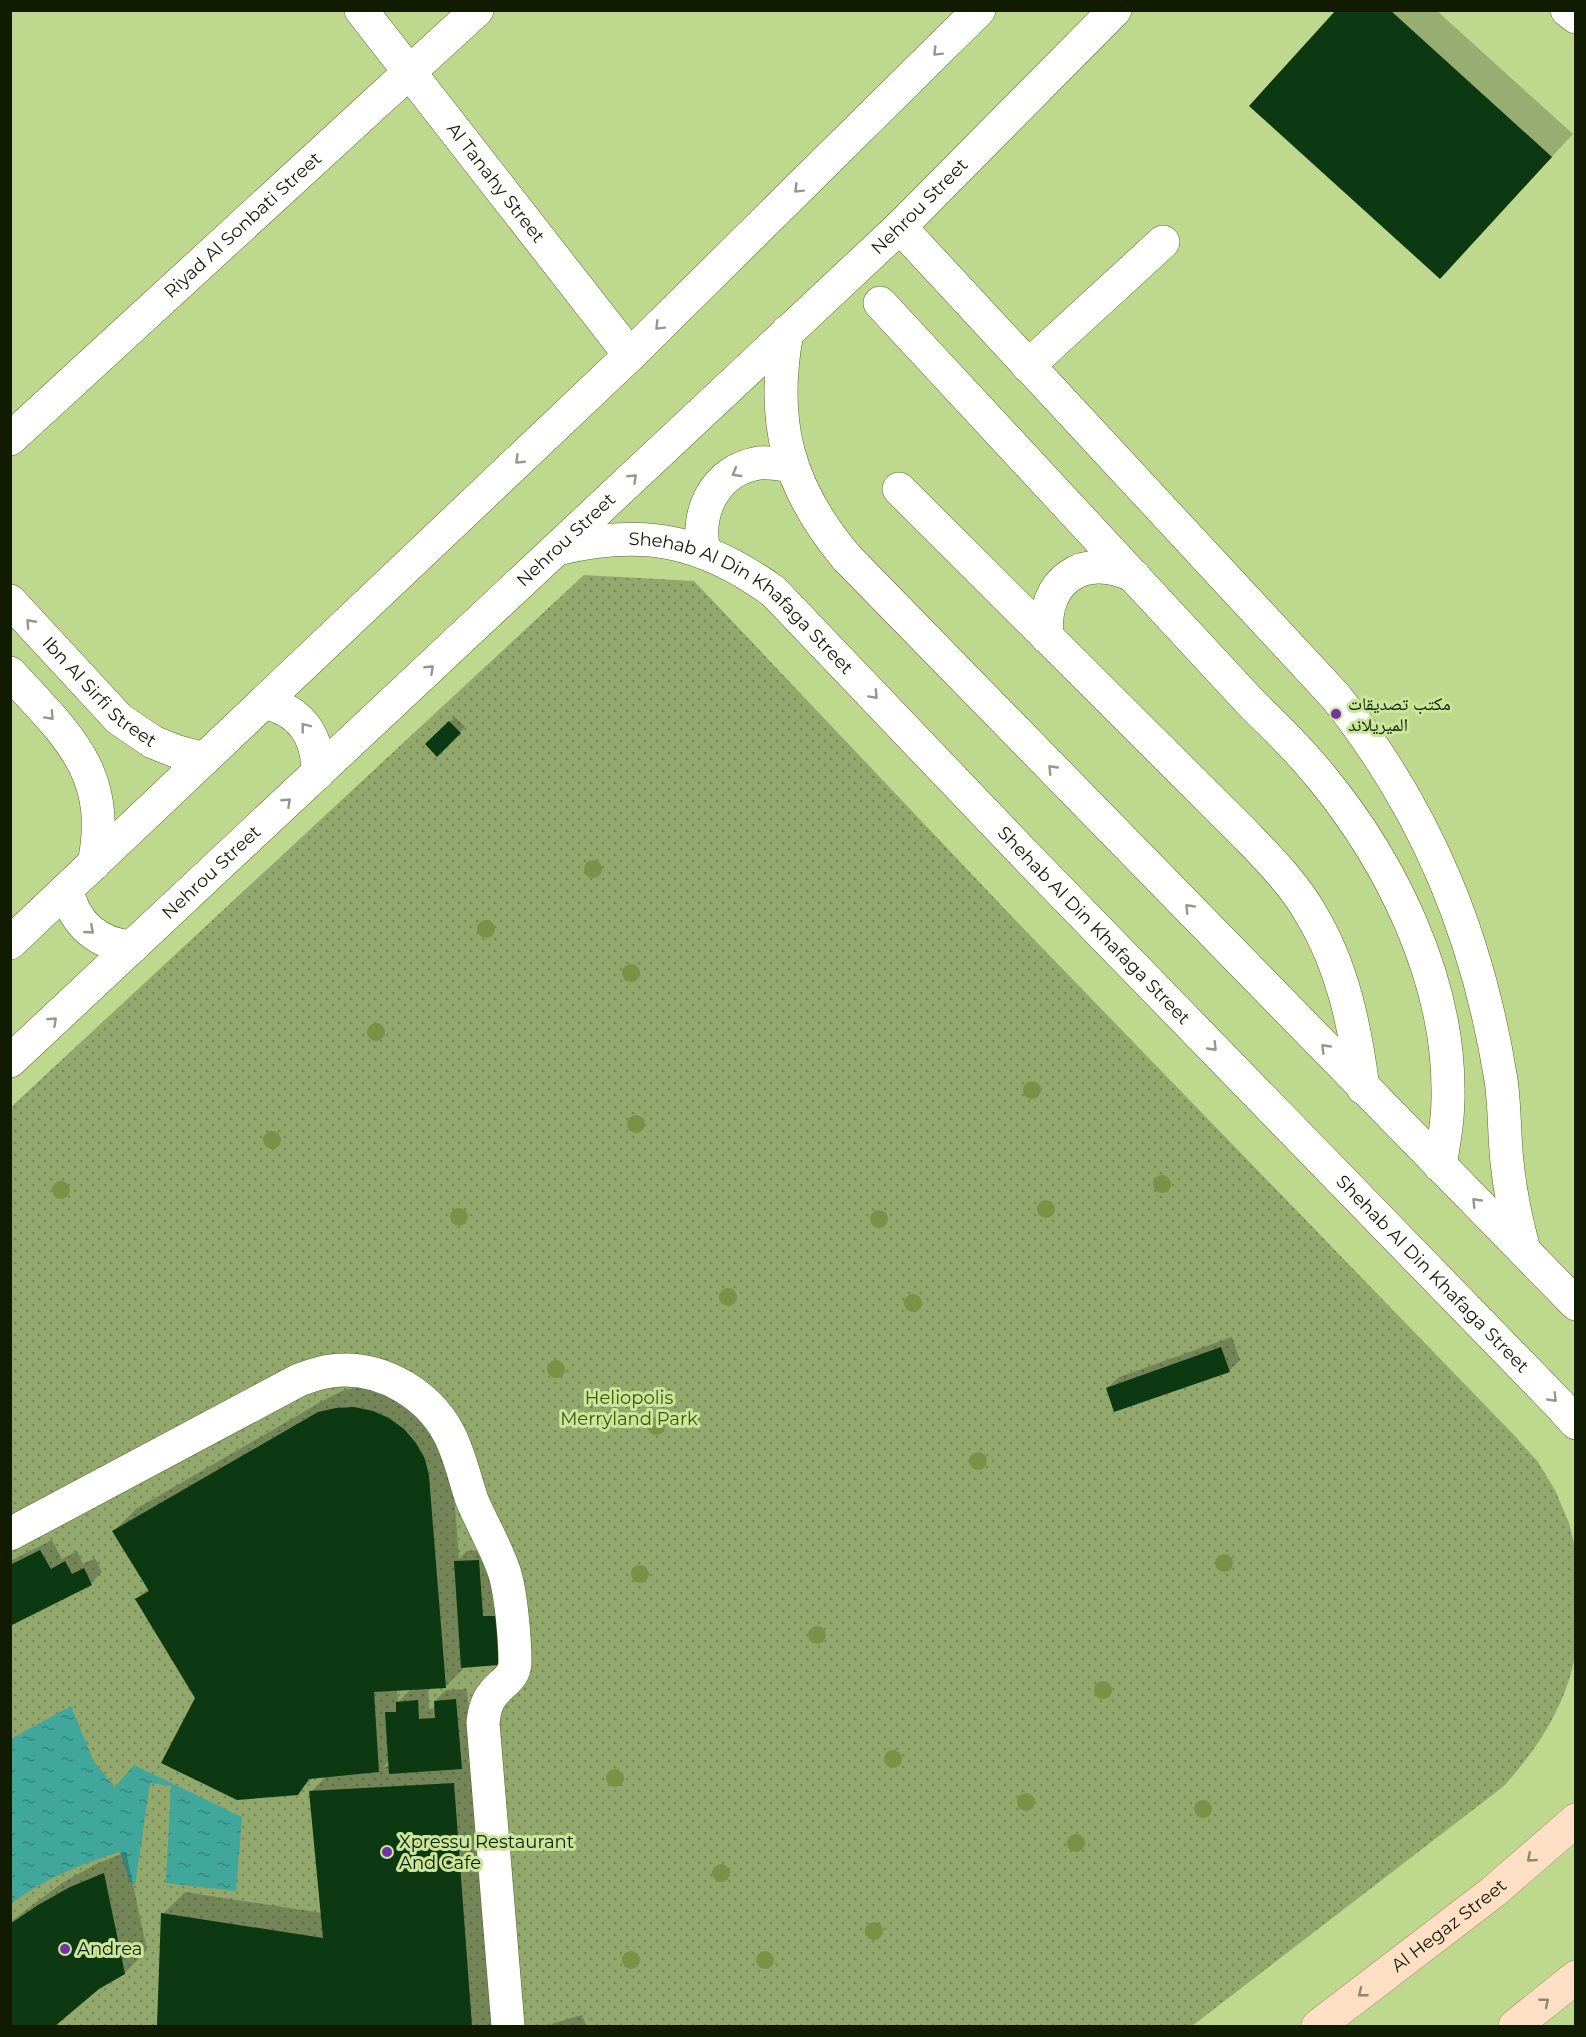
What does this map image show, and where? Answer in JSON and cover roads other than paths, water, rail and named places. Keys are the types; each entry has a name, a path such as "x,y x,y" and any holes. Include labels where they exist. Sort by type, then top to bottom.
{"main road":[{"name":"Al Hegaz Street","path":"1318,2026 1492,1892 1575,1820"},
{"path":"1515,2026 1575,1977"}],"street":[{"name":"Al Tanahy Street","path":"361,10 630,355"},
{"name":"Riyad Al Sonbati Street","path":"10,439 477,10"},
{"path":"10,943 630,355 979,10"},
{"name":"Nehrou Street","path":"10,1061 900,227 1115,10"},
{"path":"1567,10 1575,17"},
{"path":"900,227 1336,697 1378,754 1405,798 1446,879 1468,937 1485,995 1502,1085 1510,1184 1525,1252"},
{"path":"1028,366 1163,242"},
{"path":"880,303 1253,705 1290,740 1353,820 1394,890 1429,969 1446,1052 1448,1090 1446,1128 1440,1166"},
{"path":"788,332 780,386 785,440 792,466 814,515 847,558 1575,1304"},
{"path":"704,552 701,520 715,489 742,468 758,463 792,466"},
{"path":"898,489 1244,833 1289,882 1311,913 1343,983 1364,1088"},
{"name":"Shehab Al Din Khafaga Street","path":"557,549 614,538 642,538 671,542 704,552 750,574 773,591 794,610 1031,861 1560,1404 1575,1423"},
{"path":"1047,638 1047,610 1052,597 1059,585 1072,575 1087,568 1103,567 1119,569 1134,576"},
{"name":"Ibn Al Sirfi Street","path":"10,601 119,719 130,728 159,745 204,759"},
{"path":"10,673 65,732 89,772 95,795 99,834 94,864"},
{"path":"264,702 288,711 306,727 316,749 318,773"},
{"path":"66,890 74,912 89,931 109,943 132,947"},
{"path":"10,1534 290,1384 321,1372 363,1371 383,1376 402,1385 427,1405 447,1429 456,1449 472,1499 500,1559 508,1589 514,1670 511,1677 491,1695 483,1723 508,2026"}],"water":[{"path":"71,1706 94,1762 115,1787 134,1765 242,1817 236,1891 166,1883 171,1786 150,1783 135,1885 130,1882 120,1852 63,1873 36,1887 11,1904 11,1739"}],"place":[{"name":"مكتب تصديقات الميريلاند","path":"1336,714"},
{"name":"Xpressu Restaurant And Cafe","path":"387,1852"},
{"name":"Andrea","path":"65,1949"}],"park label":[{"name":"Heliopolis Merryland Park","path":"629,1408"}]}
